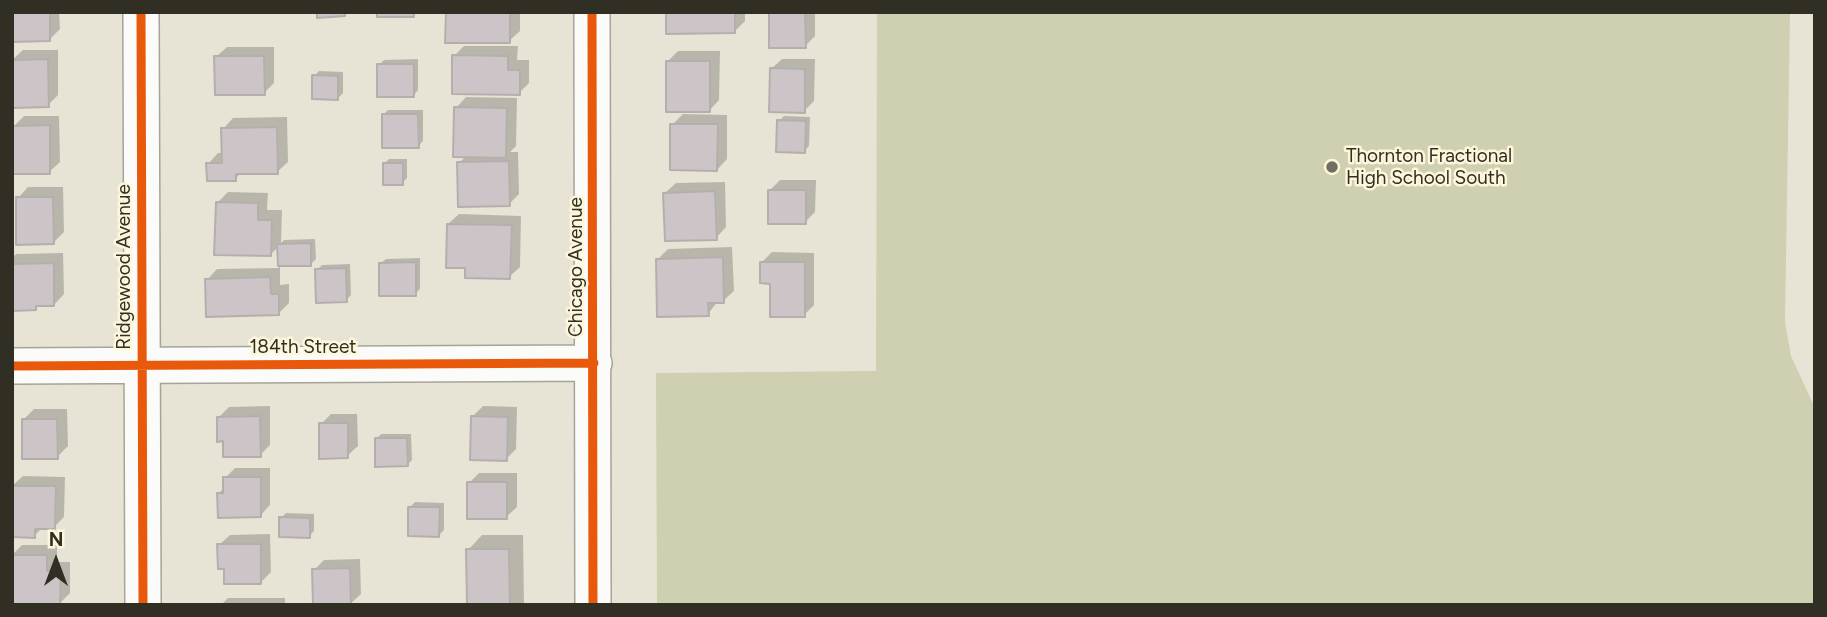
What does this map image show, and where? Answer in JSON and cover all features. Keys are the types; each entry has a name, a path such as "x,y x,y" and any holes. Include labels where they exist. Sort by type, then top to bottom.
{"street":[{"name":"Ridgewood Avenue","path":"141,12 143,605"},
{"name":"Chicago Avenue","path":"592,12 593,605"},
{"name":"184th Street","path":"12,366 594,363"}],"green space":[{"name":"Thornton Fractional High School South","path":"877,12 1790,12 1785,322 1791,356 1815,408 1815,605 657,605 656,373 876,371"}],"building":[{"path":"12,12 50,12 50,41 12,42"},
{"path":"317,12 345,12 345,16 317,18"},
{"path":"377,12 414,12 414,17 377,17"},
{"path":"446,12 510,12 510,43 445,43"},
{"path":"666,12 735,12 735,33 666,34"},
{"path":"769,12 805,12 806,48 769,48"},
{"path":"452,55 508,56 508,70 520,70 520,95 452,94"},
{"path":"214,56 264,56 265,95 215,95"},
{"path":"48,59 49,107 12,108 12,60"},
{"path":"666,61 710,61 710,112 666,112"},
{"path":"377,64 414,64 414,97 377,97"},
{"path":"770,68 805,69 805,113 769,112"},
{"path":"312,75 338,76 338,100 312,99"},
{"path":"454,107 507,108 506,158 453,157"},
{"path":"382,114 418,114 419,148 382,148"},
{"path":"777,120 806,121 805,153 776,152"},
{"path":"670,124 718,124 717,171 670,170"},
{"path":"50,125 50,174 12,174 12,126"},
{"path":"277,127 278,174 236,174 236,181 207,181 206,163 222,163 221,128"},
{"path":"509,161 510,206 458,207 457,162"},
{"path":"383,163 403,163 403,185 383,185"},
{"path":"768,190 806,190 806,224 768,224"},
{"path":"715,191 717,240 665,241 663,193"},
{"path":"16,197 53,197 54,244 16,245"},
{"path":"216,202 258,203 258,220 272,220 271,256 214,255"},
{"path":"447,224 512,225 510,279 465,278 465,268 446,268"},
{"path":"311,243 311,266 278,266 277,244"},
{"path":"723,257 724,303 708,303 709,316 657,317 656,259"},
{"path":"416,262 416,296 379,296 379,263"},
{"path":"760,262 805,262 805,317 770,317 770,284 760,283"},
{"path":"54,263 54,306 36,306 36,310 12,311 12,264"},
{"path":"346,268 347,302 316,303 315,269"},
{"path":"270,277 271,294 279,294 279,315 206,317 205,279"},
{"path":"260,416 261,457 223,457 223,441 217,442 217,417"},
{"path":"471,416 508,417 507,461 470,460"},
{"path":"22,419 57,419 58,459 22,459"},
{"path":"319,423 348,423 348,458 319,459"},
{"path":"375,438 407,438 408,466 375,467"},
{"path":"223,477 261,477 261,517 218,518 217,493 223,493"},
{"path":"467,482 507,482 507,519 467,519"},
{"path":"12,486 56,486 55,529 35,529 35,538 12,537"},
{"path":"408,507 440,507 439,537 408,536"},
{"path":"279,517 310,518 310,538 279,537"},
{"path":"217,544 261,544 261,584 224,584 224,569 218,569"},
{"path":"466,549 509,549 510,605 467,605"},
{"path":"12,555 47,555 47,571 61,572 60,605 12,604"},
{"path":"350,568 351,605 313,605 312,569"}],"cycle path":[{"path":"141,12 143,605"},
{"path":"592,12 593,605"},
{"path":"12,366 594,363"}],"place":[{"name":"Thornton Fractional High School South","path":"1332,167"}]}
